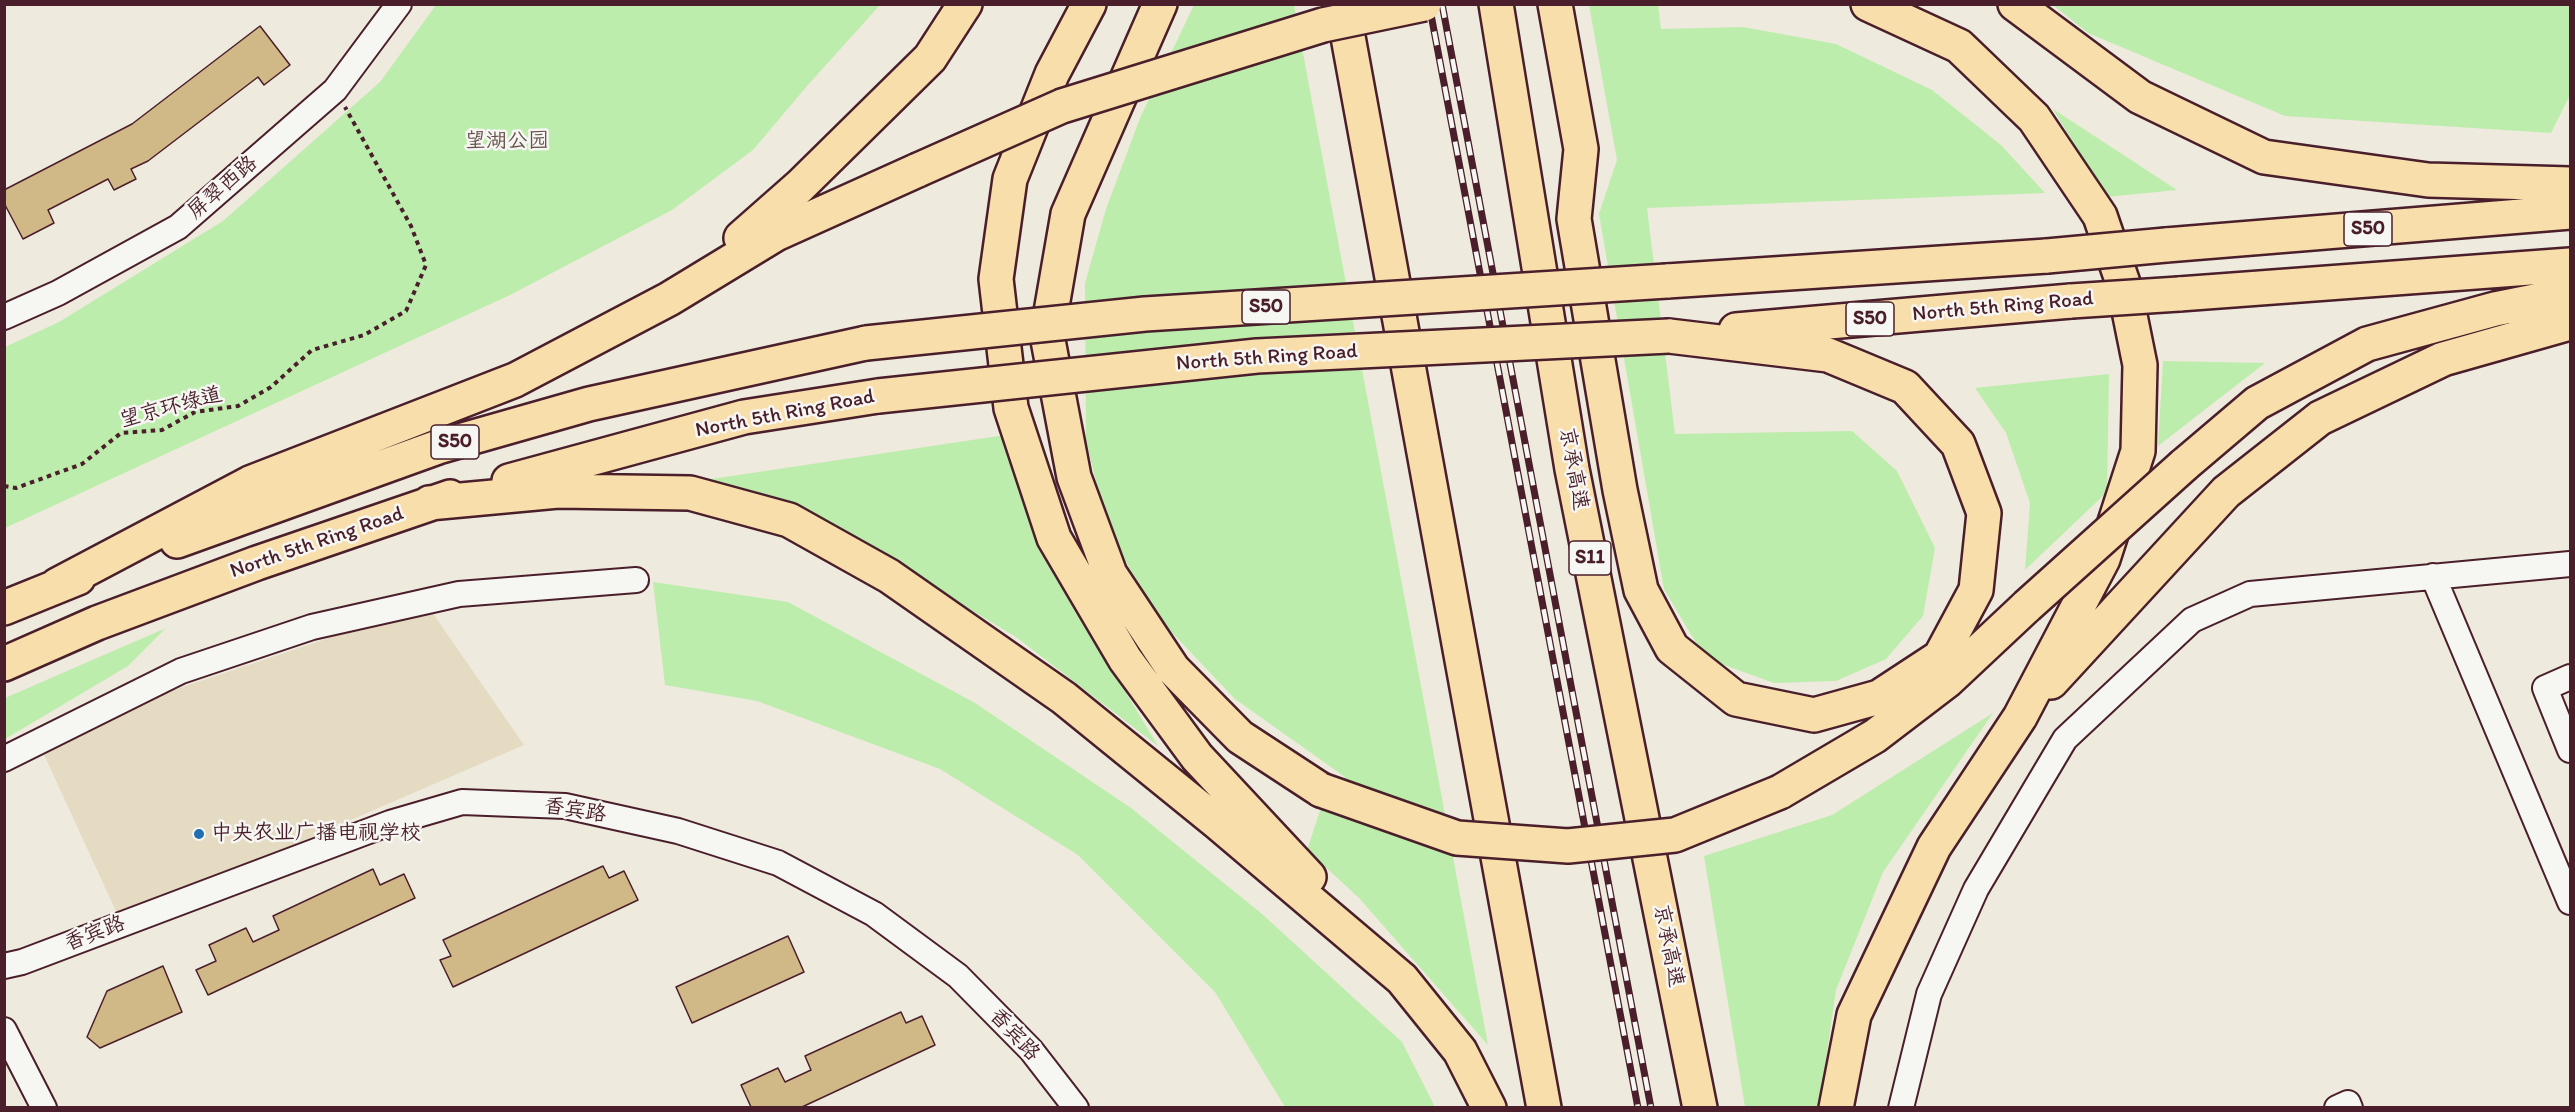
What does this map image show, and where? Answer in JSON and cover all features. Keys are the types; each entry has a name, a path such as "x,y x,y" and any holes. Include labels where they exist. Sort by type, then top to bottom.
{"highway":[{"path":"669,300 800,186 930,57 965,4"},
{"path":"1089,4 1052,74 1010,179 996,279 1011,408 1054,538 1125,659 1197,757 1402,979 1460,1051 1489,1107"},
{"path":"1160,4 1068,214 1047,335 1074,477 1110,574 1173,669 1240,736 1321,790 1457,838 1568,846 1675,835 1780,792 1875,736 1947,681 2184,465 2257,403 2367,344 2495,309 2571,294"},
{"path":"1342,4 1544,1107"},
{"path":"57,585 250,483 515,380 669,300 776,234 1062,106 1323,25 1424,4"},
{"name":"京承高速","path":"1496,4 1572,469 1700,1107"},
{"path":"1555,4 1581,148 1574,219 1620,490 1641,590 1672,648 1736,699 1814,715 1879,697 1940,657 1976,590 1984,513 1958,444 1905,387 1828,355 1669,336"},
{"path":"1836,1107 1854,1015 1934,847 2019,717 2103,559 2138,451 2140,365 2124,286 2100,216 2034,118 1959,46 1868,4"},
{"path":"2015,4 2140,97 2264,157 2428,180 2571,184"},
{"name":"S50","path":"4,608 57,585 438,447 589,404 866,343 1145,314 2047,256 2571,212"},
{"name":"North 5th Ring Road","path":"4,664 108,619 257,563 429,503 600,454 744,417 878,396 1257,357 1669,336 2071,301 2571,265"},
{"path":"2019,717 2226,492 2320,418 2443,358 2571,324"},
{"path":"429,503 558,491 690,493 789,520 889,576 1064,698 1218,823 1402,979"}],"street":[{"name":"屏翠西路","path":"4,318 58,293 178,227 335,90 399,4"},
{"path":"1901,1107 1929,994 1976,890 2065,739 2192,620 2250,594 2571,564"},
{"path":"2433,576 2571,902"},
{"path":"4,759 181,671 312,627 459,594 636,580"},
{"path":"2571,677 2545,688 2571,750"},
{"name":"香宾路","path":"4,966 45,953 390,823 462,802 565,806 678,831 778,863 874,914 958,976 1031,1050 1076,1107"},
{"path":"4,1030 44,1107"},
{"path":"2337,1107 2348,1103 2350,1107"}],"path":[{"name":"望京环绿道","path":"4,486 16,488 82,464 121,433 162,430 195,412 238,406 271,387 312,350 364,335 406,311 426,265 411,226 335,90"}],"shaded area":[{"name":"中央农业广播电视学校","path":"427,605 524,745 120,920 41,748 111,711"}],"green space":[{"name":"望湖公园","path":"436,5 880,5 753,150 672,210 510,295 5,528 5,347 59,322 223,221 380,82"},
{"path":"1194,5 1294,5 1488,1045 1359,898 1307,850 1321,808 1345,777 1235,699 1164,624 1108,533 1086,439 1085,283 1106,209 1140,118"},
{"path":"1589,5 1658,5 1661,29 1743,27 1836,44 1932,90 2001,145 2045,193 1647,208 1675,434 1852,431 1897,471 1935,548 1923,616 1886,659 1836,681 1774,683 1705,658 1664,589 1599,214 1617,160"},
{"path":"2053,5 2570,5 2570,95 2551,133 2285,116 2088,33"},
{"path":"2053,109 2177,190 2106,197"},
{"path":"2163,361 2265,363 2158,446"},
{"path":"2109,374 2107,492 2025,570 2030,503 2006,433 1975,388"},
{"path":"1005,435 1037,531 1076,610 1158,746 1016,637 839,531 705,480"},
{"path":"653,582 788,602 975,703 1131,808 1262,914 1402,1042 1435,1107 1285,1107 1215,992 1078,855 940,769 757,701 665,685"},
{"path":"166,628 128,666 5,739 5,698"},
{"path":"1993,713 1883,872 1836,990 1819,1107 1745,1107 1704,856 1832,815"}],"building":[{"path":"260,26 290,65 264,85 258,77 148,161 131,169 136,179 114,190 108,179 48,210 54,223 23,239 4,203 4,190 132,124"},
{"path":"603,866 609,878 624,871 638,900 453,987 440,960 451,956 443,940"},
{"path":"373,869 380,885 404,874 415,898 208,995 196,970 216,961 209,945 246,928 253,942 279,930 273,916"},
{"path":"788,936 804,972 692,1023 676,987"},
{"path":"163,966 182,1012 100,1048 87,1037 107,991"},
{"path":"901,1012 906,1023 922,1016 935,1045 802,1107 751,1107 741,1085 778,1068 785,1082 811,1070 805,1056"}],"railway":[{"path":"1429,4 1638,1108"},
{"path":"1442,4 1651,1108"}],"place":[{"name":"中央农业广播电视学校","path":"199,834"}]}
